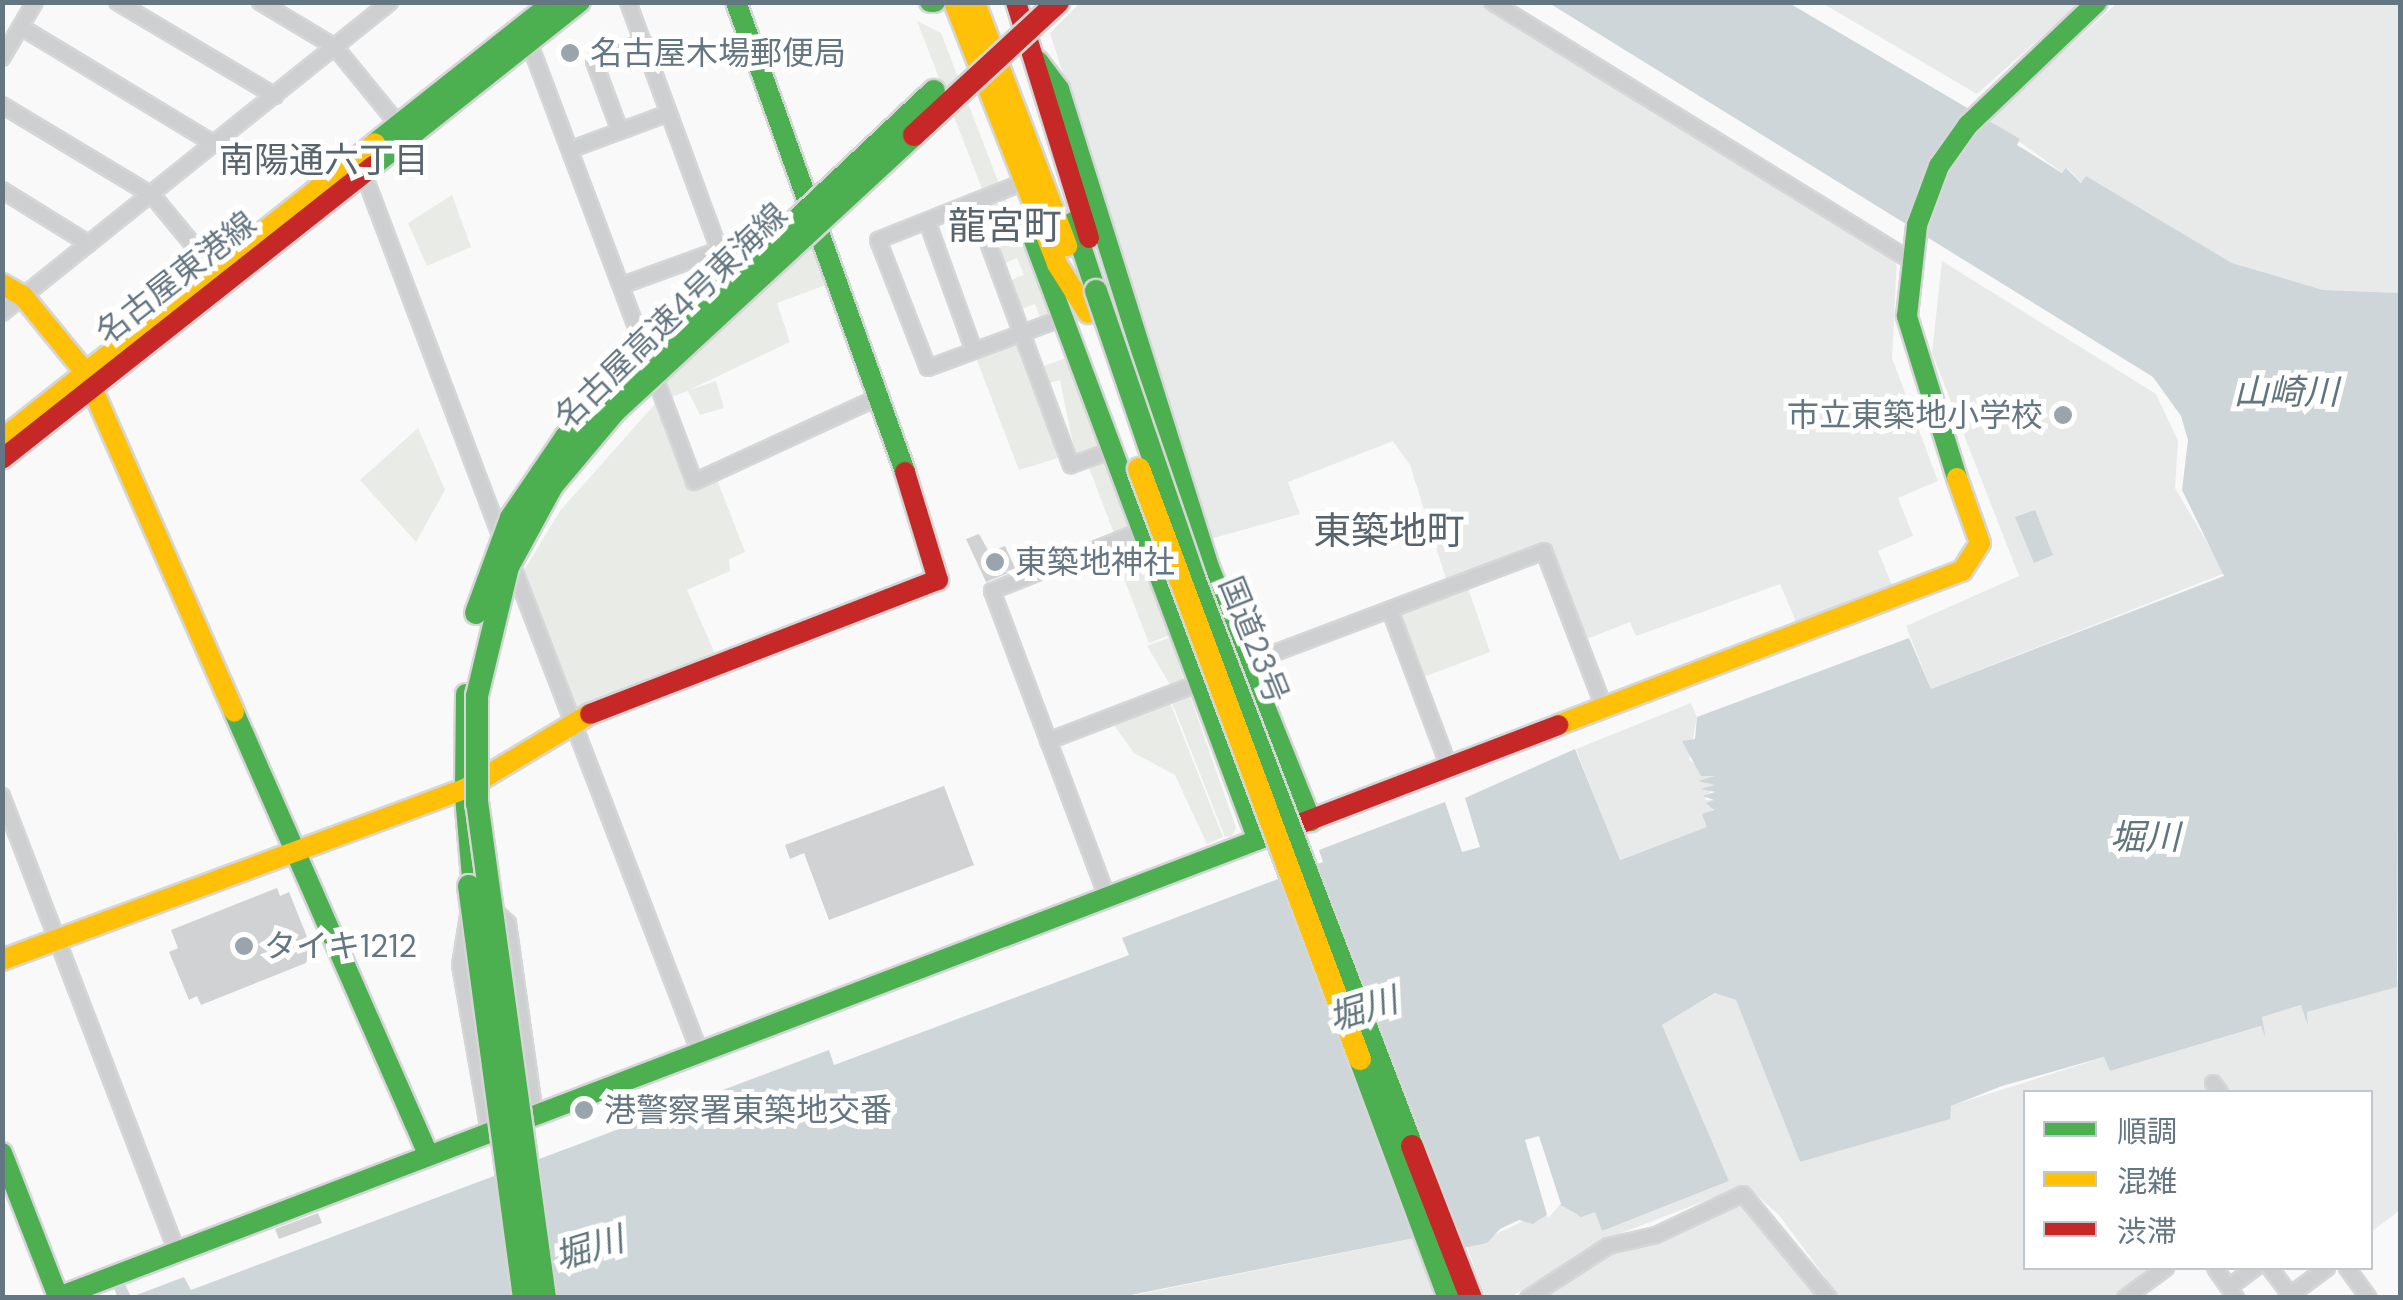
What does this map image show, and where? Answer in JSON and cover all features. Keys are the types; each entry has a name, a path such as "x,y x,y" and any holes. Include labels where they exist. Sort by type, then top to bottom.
{"main road":[{"name":"名古屋東港線","path":"2,439 89,379 363,172 525,32 553,2"},
{"name":"名古屋東港線","path":"2,459 213,269 397,123 525,32 580,2"},
{"path":"2,960 294,847 309,850 469,786 572,720 938,580 881,396 736,2"},
{"path":"954,2 1057,264 1092,302"},
{"name":"国道23号","path":"974,2 1038,157 1193,575 1470,1298"},
{"name":"国道23号","path":"990,2 1031,95 1176,585 1449,1298"},
{"path":"1016,2 1096,260 1092,302"},
{"name":"名古屋高速4号東海線","path":"524,1298 474,935 459,749 465,666 487,570 535,478 600,398 876,142 1034,2"},
{"name":"名古屋高速4号東海線","path":"545,1298 481,850 475,736 486,640 513,556 552,486 614,411 783,250 1058,2"},
{"path":"2,1154 57,1297 1106,894 1310,821 1932,585 1975,561 1975,519 1914,359 1912,249 1939,166 1983,106 2097,2"},
{"path":"1036,59 1059,89 1209,567 1310,821"},
{"path":"981,64 981,96 1258,840"},
{"path":"492,988 481,919 469,786 470,694 484,555 525,468 578,401 708,276 853,148 876,142"},
{"path":"470,694 487,639 551,515 638,408 775,271 783,250"},
{"path":"2,284 24,296 89,379 428,1154"}],"street":[{"path":"2,58 36,2"},
{"path":"117,2 275,96"},
{"path":"260,2 335,47 397,123"},
{"path":"2,313 390,2"},
{"path":"628,2 719,248"},
{"path":"1492,2 1912,249"},
{"path":"21,27 214,144"},
{"path":"525,32 694,482 881,396"},
{"path":"620,131 594,61 642,42"},
{"path":"2,105 152,195 213,269"},
{"path":"572,149 669,112"},
{"path":"363,172 700,1053"},
{"path":"1014,186 878,240 928,368 1063,318"},
{"path":"2,190 89,244"},
{"path":"973,202 1071,465 1113,450"},
{"path":"623,285 814,216"},
{"path":"926,221 974,351"},
{"path":"1106,894 992,591 1144,530"},
{"path":"1048,741 1203,685 1544,551 1604,707"},
{"path":"1390,610 1448,768"},
{"path":"2,796 177,1251"},
{"path":"489,1131 460,965 463,928 481,919 508,923 535,1115"},
{"path":"1528,1298 1608,1246 1656,1235 1744,1194 1829,1298"},
{"path":"2125,1298 2163,1270"},
{"path":"2216,1270 2232,1292 2253,1270"},
{"path":"2271,1270 2288,1296 2324,1270"},
{"path":"2349,1270 2369,1298"}],"shaded area":[{"path":"1080,3 1483,3 1897,258 1892,358 1938,481 1898,498 1913,536 1878,551 1892,585 1796,622 1780,584 1636,636 1630,622 1584,640 1547,544 1447,582 1410,465 1393,441 1288,482 1300,514 1210,539 1050,33"},
{"path":"1822,3 2079,3 1977,94"},
{"path":"2117,3 2400,3 2400,293 2323,290 2232,263 2086,176 2082,183 2067,168 2063,173 1989,120"},
{"path":"917,21 941,33 1001,189 984,194"},
{"path":"452,195 471,247 427,266 408,223"},
{"path":"1004,195 1051,317 1041,320 1035,304 1017,311 1006,282 1024,275 1017,258 1000,265 980,204"},
{"path":"812,227 831,283 777,303 790,342 689,390 716,381 724,408 700,415 688,391 671,397 649,333 734,256"},
{"name":"市立東築地小学校","path":"1942,261 2156,394 2178,441 2175,488 2225,573 1931,689 1906,626 2019,576 1932,353"},
{"path":"1018,338 1061,457 1019,470 975,355"},
{"path":"1066,358 1100,450 1076,459 1060,380 1045,384 1039,368"},
{"path":"663,395 693,484 716,477 745,552 729,559 730,571 687,590 716,656 574,709 520,577 560,511"},
{"path":"418,428 445,490 416,542 360,480"},
{"path":"1103,459 1131,531 1115,536 1088,465"},
{"path":"1133,540 1170,635 1149,643 1112,548"},
{"path":"1467,585 1490,652 1421,678 1396,611"},
{"path":"1171,637 1184,682 1171,686 1147,646"},
{"path":"1189,693 1236,828 1232,836 1225,837 1171,700"},
{"path":"1169,700 1223,837 1207,844 1175,775 1134,753 1111,721"},
{"path":"1691,703 1697,717 1689,760 1715,776 1706,783 1715,784 1705,800 1715,800 1708,827 1619,860 1576,749"},
{"path":"2400,972 2400,1210 2373,1230 2373,1090 2227,1090 2217,1077 2206,1086 2209,1090 2023,1090 2023,1270 2157,1270 2119,1297 1840,1297 1779,1215 1753,1192 1733,1190 1606,1239 1511,1297 1485,1297 1467,1247 1561,1204 1577,1215 1595,1212 1602,1231 1729,1181 1662,1025 1716,993 1736,1000 1800,1162 1950,1118 1950,1106 2105,1057 2110,1071 2262,1026 2266,1038 2262,1017 2301,1005 2309,1025 2307,1012 2396,987"},
{"path":"1739,1205 1768,1226 1821,1298 1542,1298 1613,1254"},
{"path":"1416,1238 1437,1298 1121,1298"}],"water":[{"name":"堀川","path":"1549,3 1789,3 2020,139 2017,145 2062,173 2066,168 2081,183 2086,176 2232,263 2323,290 2400,293 2397,987 2307,1012 2308,1026 2301,1005 2262,1017 2266,1039 2261,1026 2110,1071 2104,1057 2002,1086 1951,1106 1950,1119 1800,1162 1736,1000 1715,993 1662,1025 1729,1181 1602,1231 1595,1212 1581,1217 1561,1205 1533,1224 1519,1220 1500,1229 1487,1243 1422,1256 1415,1238 1121,1297 118,1298 113,1286 124,1282 131,1297 184,1277 191,1290 829,1050 834,1065 1129,955 1122,938 1323,862 1319,850 1445,802 1462,852 1480,847 1465,798 1575,749 1620,860 1707,827 1702,814 1714,810 1706,803 1714,800 1703,796 1715,792 1701,789 1715,785 1698,781 1715,776 1701,776 1682,741 1695,739 1697,717 1909,638 1931,689 2224,576 2182,490 2188,440 2181,416 2153,377"},
{"path":"2035,510 2053,555 2034,563 2015,517"}],"pier":[{"path":"1539,1136 1561,1204 1548,1218 1525,1140"}],"building":[{"name":"東築地神社","path":"979,534 989,552 1005,546 1016,570 986,582 966,539"},
{"path":"944,786 974,865 829,920 804,853 790,859 785,845"},
{"name":"タイキ1212","path":"277,888 280,896 289,892 316,959 201,1005 197,996 189,1000 169,952 178,948 171,930"},
{"path":"318,1213 322,1223 279,1239 275,1229"}],"traffic: fast":[{"path":"375,143 553,2"},
{"path":"373,166 580,2"},
{"path":"736,2 905,472"},
{"path":"930,2 935,2"},
{"path":"1957,478 1907,316 1917,225 1939,166 1968,125 2097,2"},
{"path":"1038,61 1059,89 1209,567 1311,821"},
{"path":"476,613 511,518 566,437 934,91"},
{"path":"545,1298 477,804 477,696 508,567 552,486 615,411 914,135"},
{"path":"1073,222 1096,291"},
{"path":"1029,227 1258,840"},
{"path":"1096,291 1193,575 1412,1146"},
{"path":"465,789 466,694"},
{"path":"234,712 428,1154"},
{"path":"465,796 474,901"},
{"path":"56,1298 1281,831"},
{"path":"469,886 524,1298"},
{"path":"1360,1059 1449,1298"},
{"path":"2,1153 58,1297"}],"traffic: slow":[{"path":"954,2 1057,264 1088,313"},
{"path":"975,2 1067,246"},
{"path":"2,439 375,143"},
{"path":"2,284 23,296 85,372 234,712"},
{"path":"1139,469 1360,1059"},
{"path":"1558,725 1962,571 1980,543 1957,478"},
{"path":"2,960 465,789 590,714"}],"traffic: jam":[{"path":"1016,2 1089,238"},
{"path":"914,135 1058,2"},
{"path":"2,459 373,166"},
{"path":"590,714 938,580 905,472"},
{"path":"1281,831 1558,725"},
{"path":"1412,1146 1471,1298"}],"place":[{"name":"名古屋木場郵便局","path":"570,53"},
{"name":"市立東築地小学校","path":"2063,415"},
{"name":"東築地神社","path":"995,562"},
{"name":"タイキ1212","path":"244,946"},
{"name":"港警察署東築地交番","path":"584,1110"}],"district":[{"name":"南陽通六丁目","path":"324,160"},
{"name":"龍宮町","path":"1005,227"},
{"name":"東築地町","path":"1389,532"}],"water label":[{"name":"山崎川","path":"2286,392"}]}
